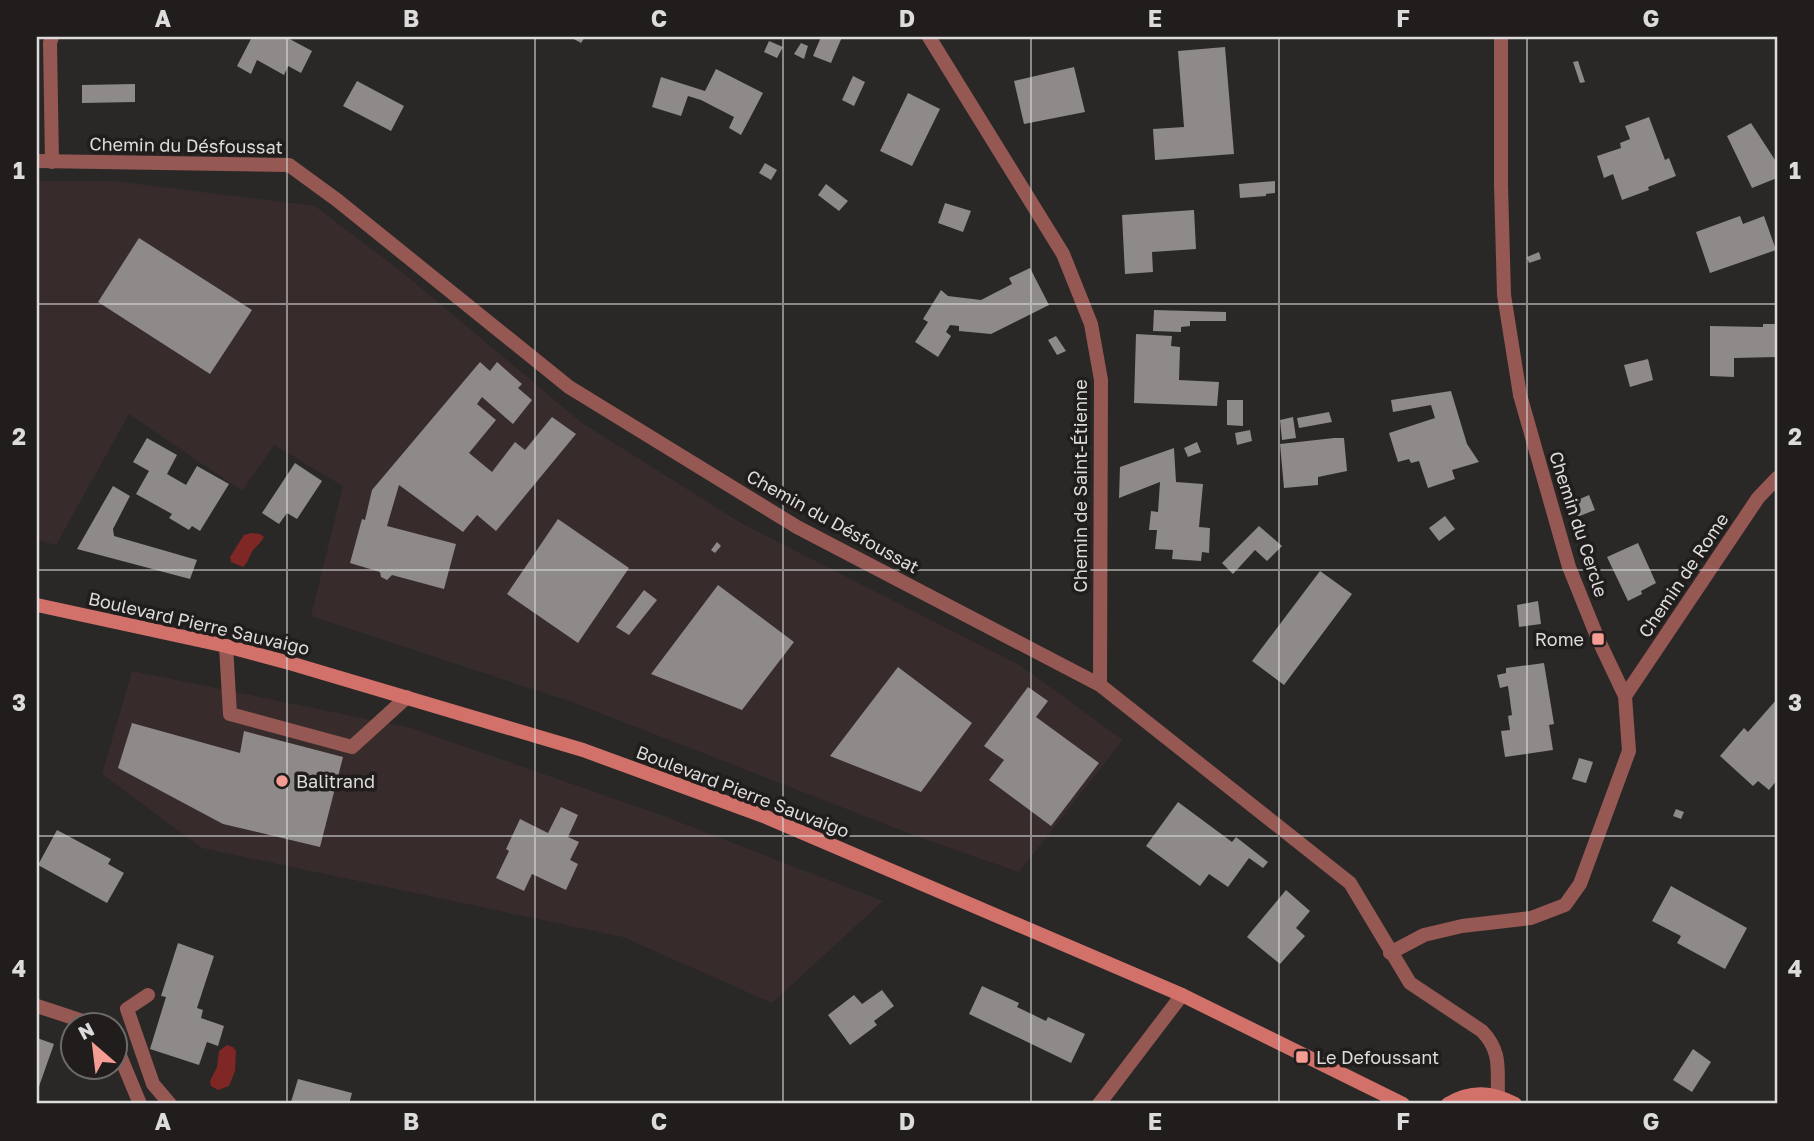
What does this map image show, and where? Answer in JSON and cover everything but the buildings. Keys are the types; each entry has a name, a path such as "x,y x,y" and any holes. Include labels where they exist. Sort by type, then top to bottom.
{"main road":[{"name":"Boulevard Pierre Sauvaigo","path":"37,605 226,646 583,750 766,817 1182,995 1302,1057 1403,1104"},
{"path":"1448,1104 1460,1097 1479,1093 1498,1095 1515,1104"}],"street":[{"path":"52,37 52,162"},
{"name":"Chemin de Saint-Étienne","path":"929,37 1063,254 1091,324 1101,380 1100,685"},
{"name":"Chemin du Cercle","path":"1390,953 1424,935 1462,926 1531,918 1565,905 1580,884 1629,751 1625,696 1569,567 1520,395 1504,295 1500,185 1501,37"},
{"name":"Chemin du Désfoussat","path":"37,161 289,166 337,200 569,387 797,527 1100,685 1350,883 1410,983 1482,1031 1491,1041 1497,1053 1498,1095"},
{"name":"Chemin de Rome","path":"1625,696 1758,498 1777,478"},
{"path":"226,646 230,713 352,747 407,697"},
{"path":"148,995 127,1009 153,1084 170,1104"},
{"path":"1099,1104 1182,995"},
{"path":"37,1006 60,1014"},
{"path":"130,1080 140,1104"}],"shaded area":[{"path":"37,181 114,181 315,206 402,272 582,423 741,523 1021,666 1123,740 1019,872 913,835 572,702 311,616 343,486 274,445 242,491 129,414 56,545 37,540"},
{"path":"251,533 264,537 252,551 247,563 243,567 231,562 230,557 244,535"},
{"path":"132,671 411,728 661,815 883,901 772,1003 623,937 202,848 102,774"},
{"path":"227,1045 236,1051 235,1071 229,1086 218,1090 211,1086 210,1081 217,1067 219,1051"}],"place":[{"name":"Rome","path":"1598,639"},
{"name":"Balitrand","path":"282,781"},
{"name":"Le Defoussant","path":"1302,1057"}]}
